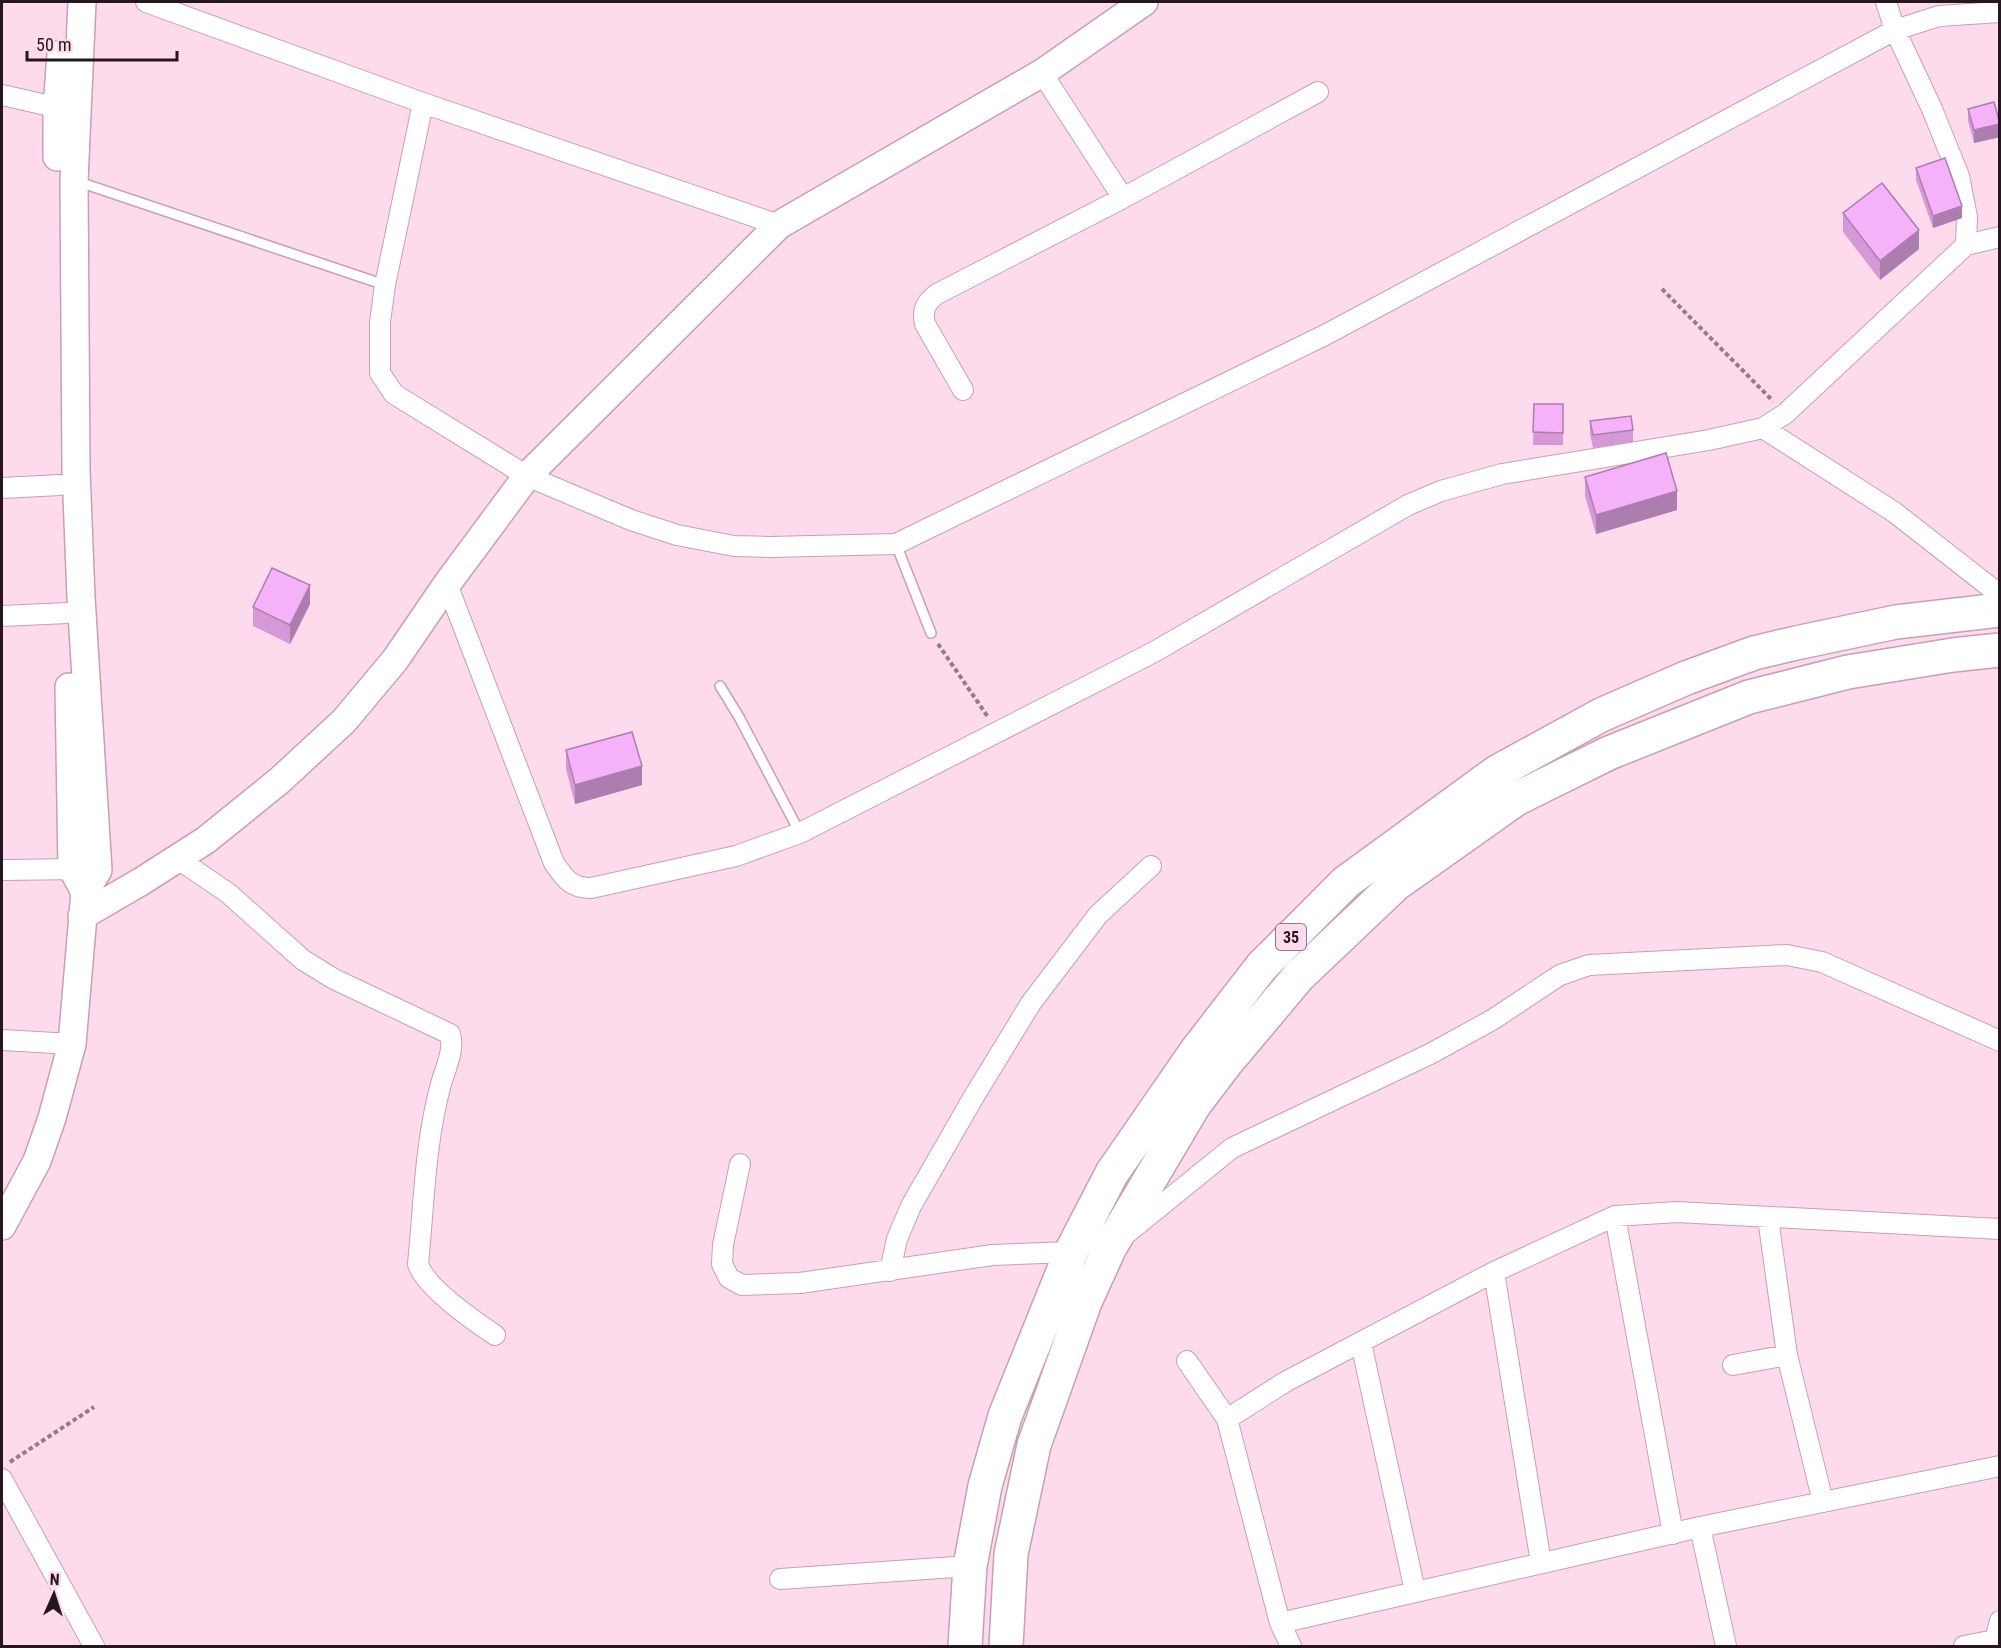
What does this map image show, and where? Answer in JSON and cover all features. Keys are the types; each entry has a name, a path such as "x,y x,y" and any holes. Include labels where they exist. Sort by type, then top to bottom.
{"highway":[{"name":"35","path":"965,1647 970,1566 985,1486 1005,1416 1071,1252 1112,1173 1197,1050 1263,966 1346,882 1497,772 1601,715 1686,678 1754,653 1896,622 2000,610"},
{"name":"35","path":"1006,1647 1011,1554 1034,1445 1085,1302 1110,1247 1194,1105 1299,976 1396,884 1516,799 1609,753 1749,697 1848,672 2000,650"}],"street":[{"path":"65,2 67,110 60,485 84,886"},
{"path":"2,1226 37,1161 52,1118 72,1044 84,886 81,597 76,470 74,181 67,110 82,2"},
{"path":"146,2 423,103 779,225"},
{"path":"2,870 84,886 178,859 207,840 279,781 344,721 395,660 447,584 527,476 779,225 1042,73 1144,2"},
{"path":"1886,2 1895,30 1932,109 1959,176 1967,217 1966,244"},
{"path":"423,103 385,285 380,322 380,373 394,394 527,476 640,523 677,535 734,546 896,544 1325,335 1895,30 1939,16 2000,12"},
{"path":"1042,73 1123,198"},
{"path":"963,390 925,324 923,312 927,302 937,294 1123,198 1318,92"},
{"path":"2,94 67,110"},
{"path":"447,584 554,863 564,878 572,885 591,888 736,856 800,833 1154,652 1408,505 1441,491 1502,474 1710,440 1763,428 1785,414 1966,244 2000,237"},
{"path":"1763,428 1894,512 2000,595"},
{"path":"2,488 60,485"},
{"path":"2,616 67,613"},
{"path":"178,859 228,893 303,960 334,979 450,1034 452,1041 431,1133 418,1264 421,1274 428,1281 470,1318 495,1335"},
{"path":"890,1271 897,1239 911,1206 1031,1003 1098,915 1150,866"},
{"path":"1110,1247 1233,1148 1430,1053 1492,1020 1560,975 1589,965 1787,955 1822,962 2000,1041"},
{"path":"2,1040 72,1044"},
{"path":"740,1164 723,1245 722,1264 729,1278 742,1286 890,1271 993,1255 1071,1252"},
{"path":"1227,1419 1285,1382 1494,1272 1615,1216 1677,1212 2000,1229"},
{"path":"1615,1216 1673,1534"},
{"path":"1768,1218 1787,1355 1823,1502"},
{"path":"1494,1272 1541,1563"},
{"path":"1361,1342 1415,1592"},
{"path":"1733,1365 1787,1355"},
{"path":"1187,1361 1227,1419 1281,1623 1291,1647"},
{"path":"1281,1623 1700,1527 2000,1466"},
{"path":"2,1479 10,1514 94,1647"},
{"path":"1700,1527 1726,1647"},
{"path":"780,1579 970,1566"},
{"path":"1964,1647 1997,1636"}],"lane":[{"path":"74,181 385,285"},
{"path":"896,544 931,633"},
{"path":"720,686 739,717 800,833"}],"path":[{"path":"1662,289 1785,414"},
{"path":"931,633 997,731"},
{"path":"2,1467 94,1407"}],"building":[{"path":"1994,102 2000,124 1974,130 1968,109"},
{"path":"1945,158 1962,206 1933,216 1916,168"},
{"path":"1882,183 1919,230 1880,261 1843,213"},
{"path":"1534,404 1563,404 1563,433 1533,432"},
{"path":"1631,416 1633,430 1593,435 1590,421"},
{"path":"1666,453 1677,491 1596,515 1585,477"},
{"path":"272,568 310,585 290,625 253,607"},
{"path":"632,732 642,766 575,785 566,750"}]}
